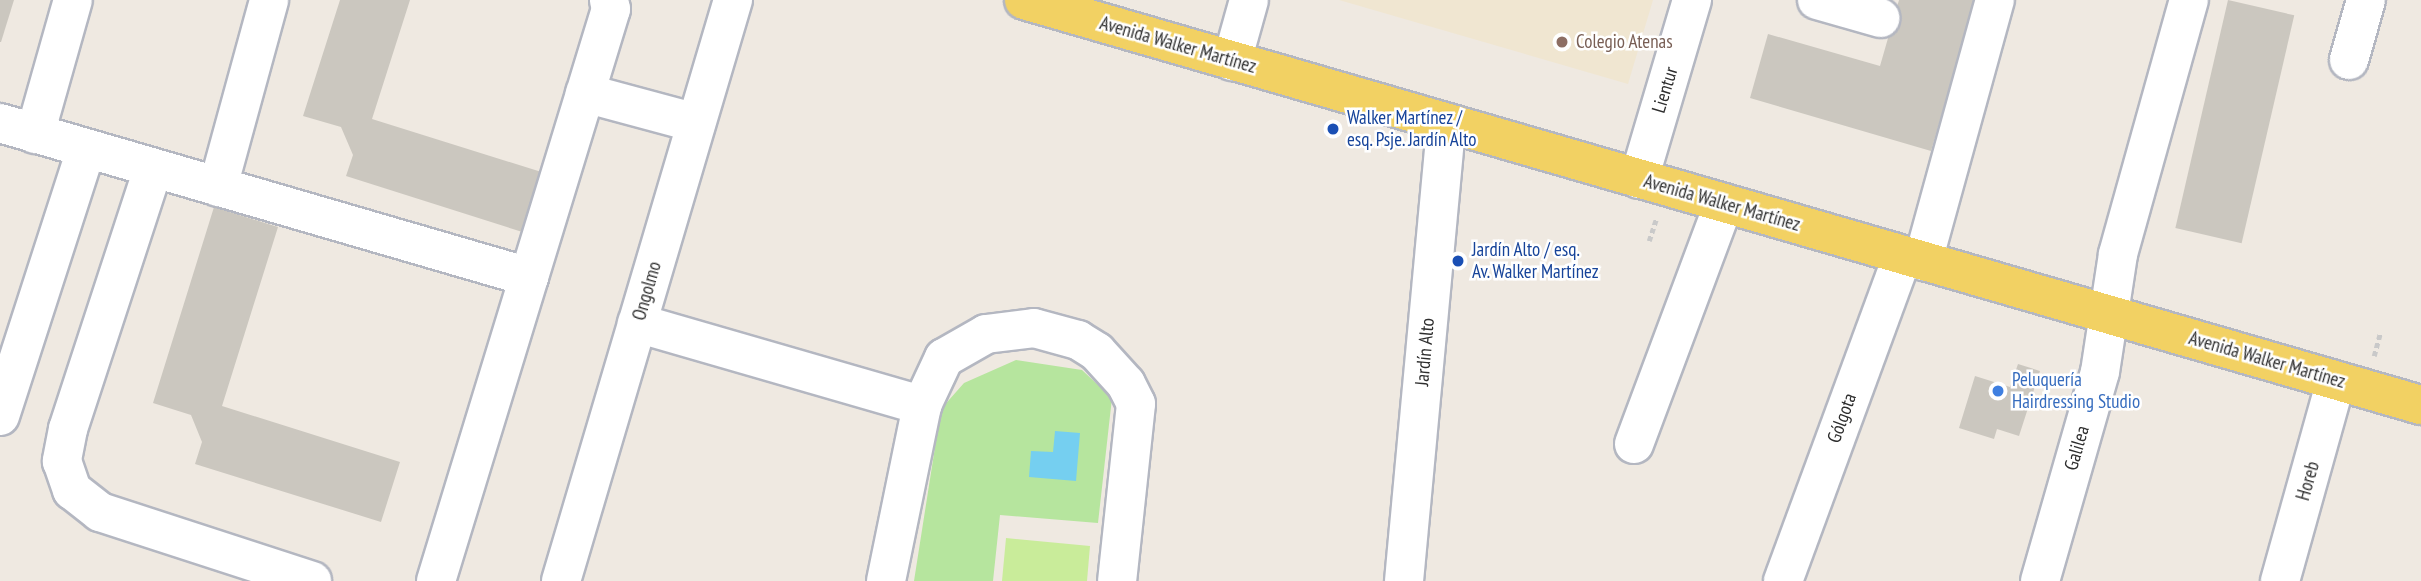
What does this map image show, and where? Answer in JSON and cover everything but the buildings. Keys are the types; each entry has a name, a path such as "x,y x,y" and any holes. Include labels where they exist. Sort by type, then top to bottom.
{"main road":[{"name":"Avenida Walker Martínez","path":"1024,0 2421,405"}],"street":[{"path":"73,0 17,129 529,277"},
{"path":"218,187 269,0"},
{"path":"436,581 611,9 609,0"},
{"name":"Ongolmo","path":"561,581 733,0"},
{"path":"1232,61 1249,0"},
{"name":"Lientur","path":"1639,179 1692,0"},
{"path":"1817,0 1880,18"},
{"name":"Gólgota","path":"1783,581 1913,258 1995,0"},
{"name":"Galilea","path":"2040,581 2099,372 2118,254 2189,0"},
{"path":"2349,60 2366,0"},
{"path":"585,93 696,123"},
{"name":"Jardín Alto","path":"1404,581 1446,124"},
{"path":"0,416 24,354 86,149"},
{"path":"153,169 68,429 62,461 72,490 100,512 312,581"},
{"path":"1634,444 1724,203"},
{"path":"637,323 922,405"},
{"path":"886,581 922,405 944,358 986,334 1034,328 1078,340 1097,352 1120,375 1136,404 1117,581"},
{"name":"Horeb","path":"2280,581 2336,381"}],"shaded area":[{"name":"Colegio Atenas","path":"1339,0 1653,0 1628,84"}],"green space":[{"path":"1016,360 1082,370 1112,398 1098,523 1000,515 993,581 914,581 941,409 964,383"},
{"path":"1006,538 1090,546 1087,581 1002,581"}],"water":[{"path":"1055,431 1080,433 1076,481 1029,477 1031,451 1053,452"}],"place":[{"name":"Colegio Atenas","path":"1562,42"},
{"name":"Walker Martínez / esq. Psje. Jardín Alto","path":"1333,129"},
{"name":"Jardín Alto / esq. Av. Walker Martínez","path":"1458,261"},
{"name":"Peluquería Hairdressing Studio","path":"1998,391"}]}
